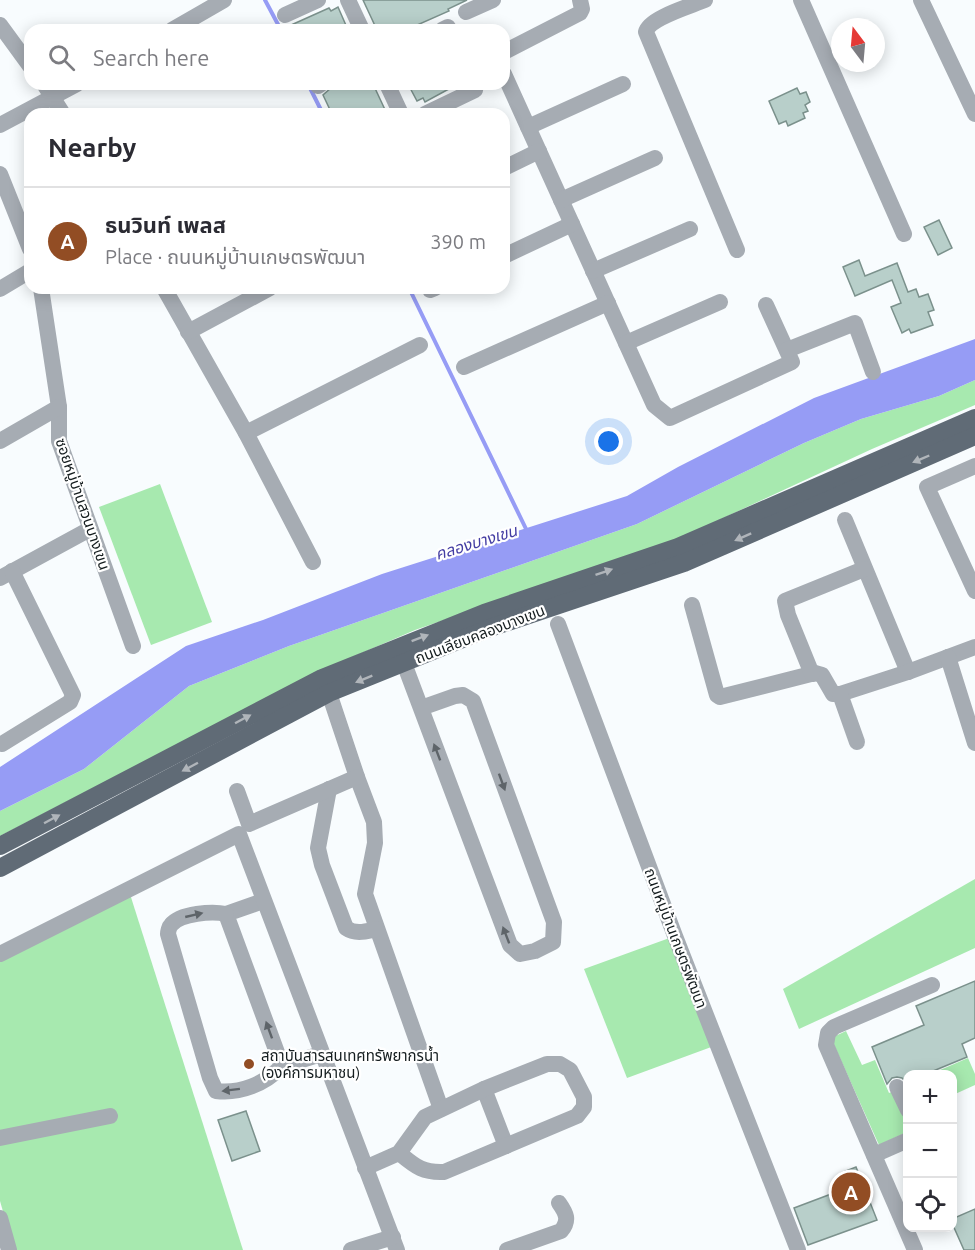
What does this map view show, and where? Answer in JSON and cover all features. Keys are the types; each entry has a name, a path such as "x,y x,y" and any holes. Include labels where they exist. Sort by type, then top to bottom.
{"main road":[{"name":"ถนนเลียบคลองบางเขน","path":"0,868 484,613 678,547 975,418"},
{"name":"ถนนเลียบคลองบางเขน","path":"0,846 322,678 490,628 684,563 975,435"}],"street":[{"path":"182,24 224,0"},
{"path":"285,15 318,0"},
{"path":"348,0 359,24"},
{"path":"466,12 493,0"},
{"path":"510,49 579,13 582,9 580,0"},
{"path":"705,0 655,21 646,32 737,250"},
{"path":"801,0 904,234"},
{"path":"921,0 975,114"},
{"path":"0,25 24,58"},
{"path":"528,127 623,84"},
{"path":"510,87 654,405 670,418 792,362 766,305"},
{"path":"390,90 398,108"},
{"path":"438,108 475,90"},
{"path":"24,108 49,91 59,108"},
{"path":"0,125 24,108"},
{"path":"510,165 538,151"},
{"path":"561,200 655,158"},
{"path":"0,174 24,234"},
{"path":"510,253 572,224"},
{"path":"594,271 690,229"},
{"path":"0,289 24,275"},
{"name":"ซอยหมู่บ้านสวนบางเขน","path":"42,294 59,407 59,441 133,646"},
{"path":"167,294 246,433 313,562"},
{"path":"188,332 259,294"},
{"path":"626,343 720,302"},
{"path":"464,367 608,303"},
{"path":"787,350 855,323 873,372"},
{"path":"246,433 420,345"},
{"path":"0,441 59,407"},
{"path":"975,466 927,487 975,591"},
{"path":"845,520 908,672"},
{"path":"2,744 70,702 73,695 6,575 90,528"},
{"path":"812,674 788,615 785,601 864,569"},
{"path":"692,605 717,694 720,697 812,674 822,675 833,694 840,694 975,647"},
{"name":"ถนนหมู่บ้านเกษตรพัฒนา","path":"558,624 675,936 798,1250"},
{"path":"401,655 510,945 520,954 535,951 553,942 554,922 473,701 463,694 421,708"},
{"path":"948,657 975,742"},
{"path":"329,693 374,822 375,843 365,894 441,1108"},
{"path":"840,694 857,742"},
{"path":"237,791 249,824 357,777"},
{"path":"329,789 318,848 322,865 346,928 358,932 377,929"},
{"path":"0,954 239,834 395,1244 351,1250"},
{"path":"263,901 226,914 214,911 179,919 170,926 168,934 210,1078 216,1091 229,1092 261,1083 282,1066 321,1054"},
{"path":"226,914 282,1066"},
{"path":"915,1250 826,1045 828,1034 834,1027 932,986"},
{"path":"365,1168 399,1153 425,1117 484,1089 547,1064 560,1064 570,1070 584,1097 584,1107 577,1116 444,1172 429,1172 412,1164 399,1153"},
{"path":"897,1087 903,1100"},
{"path":"484,1089 506,1146"},
{"path":"0,1138 110,1116"},
{"path":"874,1155 903,1142"},
{"path":"507,1250 561,1231 566,1225 567,1218 559,1203"},
{"path":"0,1218 9,1250"}],"green space":[{"path":"975,380 975,405 872,449 678,539 415,630 320,671 0,836 0,811 84,769 189,686 289,646 637,524 804,443 861,419 939,396"},
{"path":"160,484 212,622 151,645 99,507"},
{"path":"975,879 975,948 799,1029 783,989"},
{"path":"129,891 243,1250 14,1250 0,1201 0,954"},
{"path":"675,936 714,1046 627,1078 584,969"},
{"path":"846,1031 862,1065 875,1060 889,1093 896,1090 903,1107 903,1134 879,1145 831,1038"},
{"path":"968,1058 975,1074 975,1085 957,1093 957,1070 940,1070"}],"water":[{"path":"975,339 975,380 939,396 861,419 804,443 637,524 289,646 189,686 84,769 0,811 0,767 186,646 263,620 382,574 627,496 678,467 814,398"}],"building":[{"path":"363,0 467,0 420,24 374,24"},
{"path":"338,7 345,24 293,24 329,8 331,11"},
{"path":"797,88 800,94 806,92 810,102 805,105 808,111 803,113 805,118 788,126 786,121 779,124 769,101"},
{"path":"329,90 376,90 384,108 329,108 323,95"},
{"path":"411,90 447,90 425,102 423,98 417,101"},
{"path":"939,220 952,248 938,255 924,227"},
{"path":"859,260 865,276 897,263 908,292 916,289 919,297 928,294 934,310 928,312 933,325 911,333 909,329 902,333 891,307 901,303 892,280 855,296 843,267"},
{"path":"975,981 975,1038 962,1044 967,1057 936,1070 903,1070 903,1079 892,1078 887,1084 872,1047 924,1025 916,1006"},
{"path":"246,1111 260,1151 232,1161 218,1120"},
{"path":"856,1167 877,1220 808,1245 794,1208 847,1188 841,1173"},
{"path":"975,1209 975,1250 964,1250 956,1232 957,1217"}],"waterway":[{"path":"265,0 278,24"},
{"path":"311,90 320,108"},
{"name":"คลองบางเขน","path":"412,294 528,533"}],"place":[{"name":"สถาบันสารสนเทศทรัพยากรน้ำ (องค์การมหาชน)","path":"249,1064"},
{"name":"ธนวินท์ เพลส","path":"851,1192"}]}
